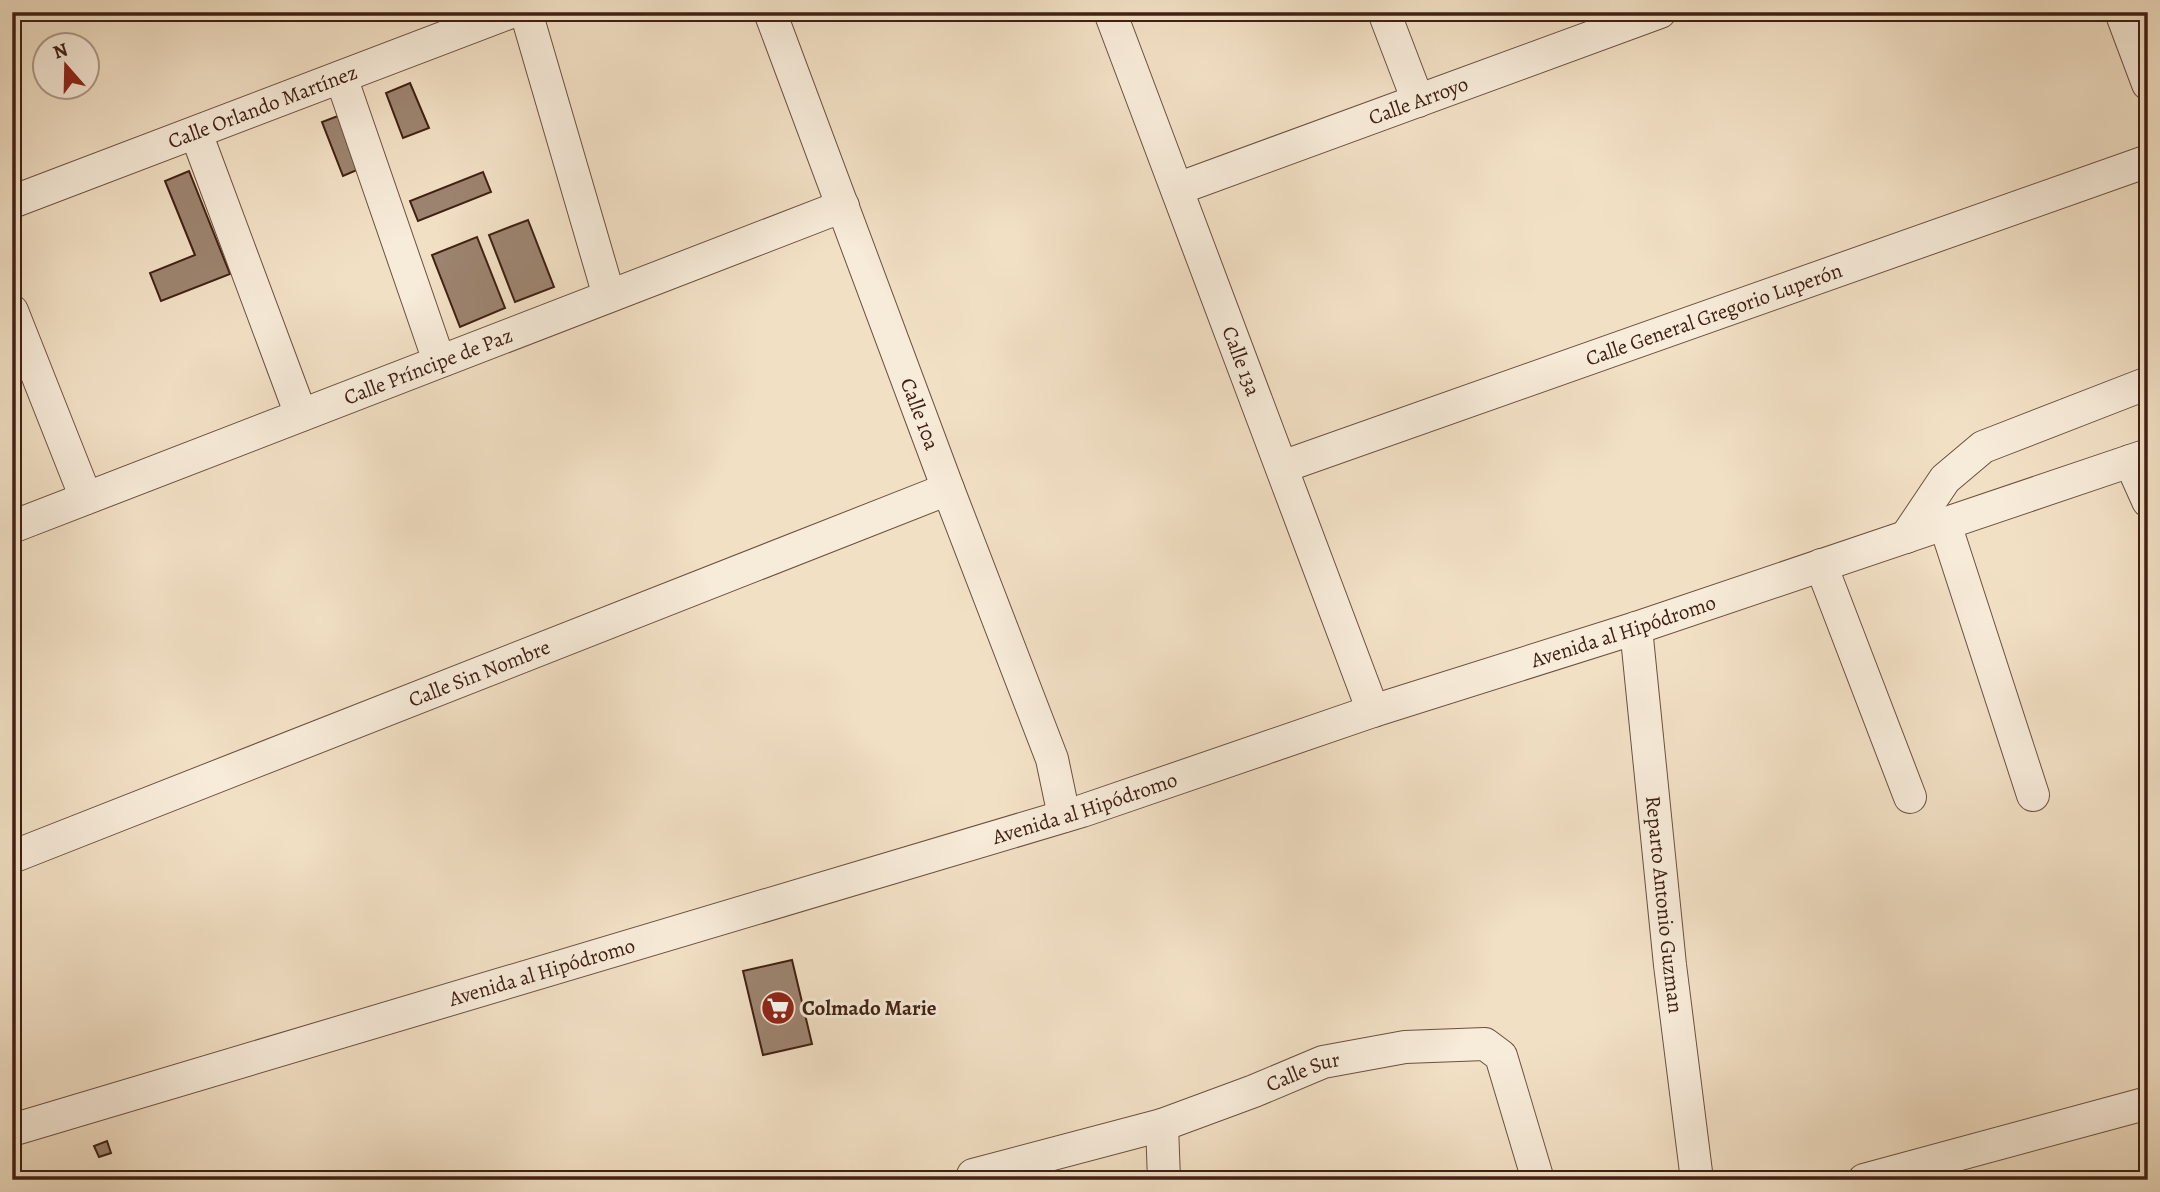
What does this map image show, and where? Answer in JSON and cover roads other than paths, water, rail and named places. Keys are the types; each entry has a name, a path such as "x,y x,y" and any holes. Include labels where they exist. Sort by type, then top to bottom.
{"street":[{"name":"Calle Orlando Martínez","path":"12,202 511,12"},
{"path":"526,12 609,296"},
{"name":"Calle 10a","path":"770,12 1052,759 1064,816"},
{"name":"Calle 13a","path":"1110,12 1373,711"},
{"path":"1384,12 1418,101"},
{"name":"Calle Arroyo","path":"1177,189 1660,12"},
{"path":"2121,12 2148,84"},
{"path":"341,77 439,361"},
{"path":"196,133 301,415"},
{"name":"Calle General Gregorio Luperón","path":"1282,467 2148,162"},
{"name":"Calle Príncipe de Paz","path":"12,527 843,206"},
{"path":"12,310 86,498"},
{"path":"1906,537 1945,479 1983,446 2148,383"},
{"path":"2139,458 2148,501"},
{"name":"Avenida al Hipódromo","path":"12,1130 1082,811 1373,711 1636,628 2139,458"},
{"name":"Calle Sin Nombre","path":"12,857 948,489"},
{"path":"1945,524 2034,795"},
{"path":"1821,565 1910,797"},
{"name":"Reparto Antonio Guzman","path":"1636,628 1670,965 1697,1180"},
{"name":"Calle Sur","path":"973,1175 1162,1125 1323,1062 1405,1047 1485,1044 1501,1056 1538,1180"},
{"path":"1864,1180 2148,1103"},
{"path":"1162,1125 1164,1180"}],"place":[{"name":"Colmado Marie","path":"778,1008"}]}
